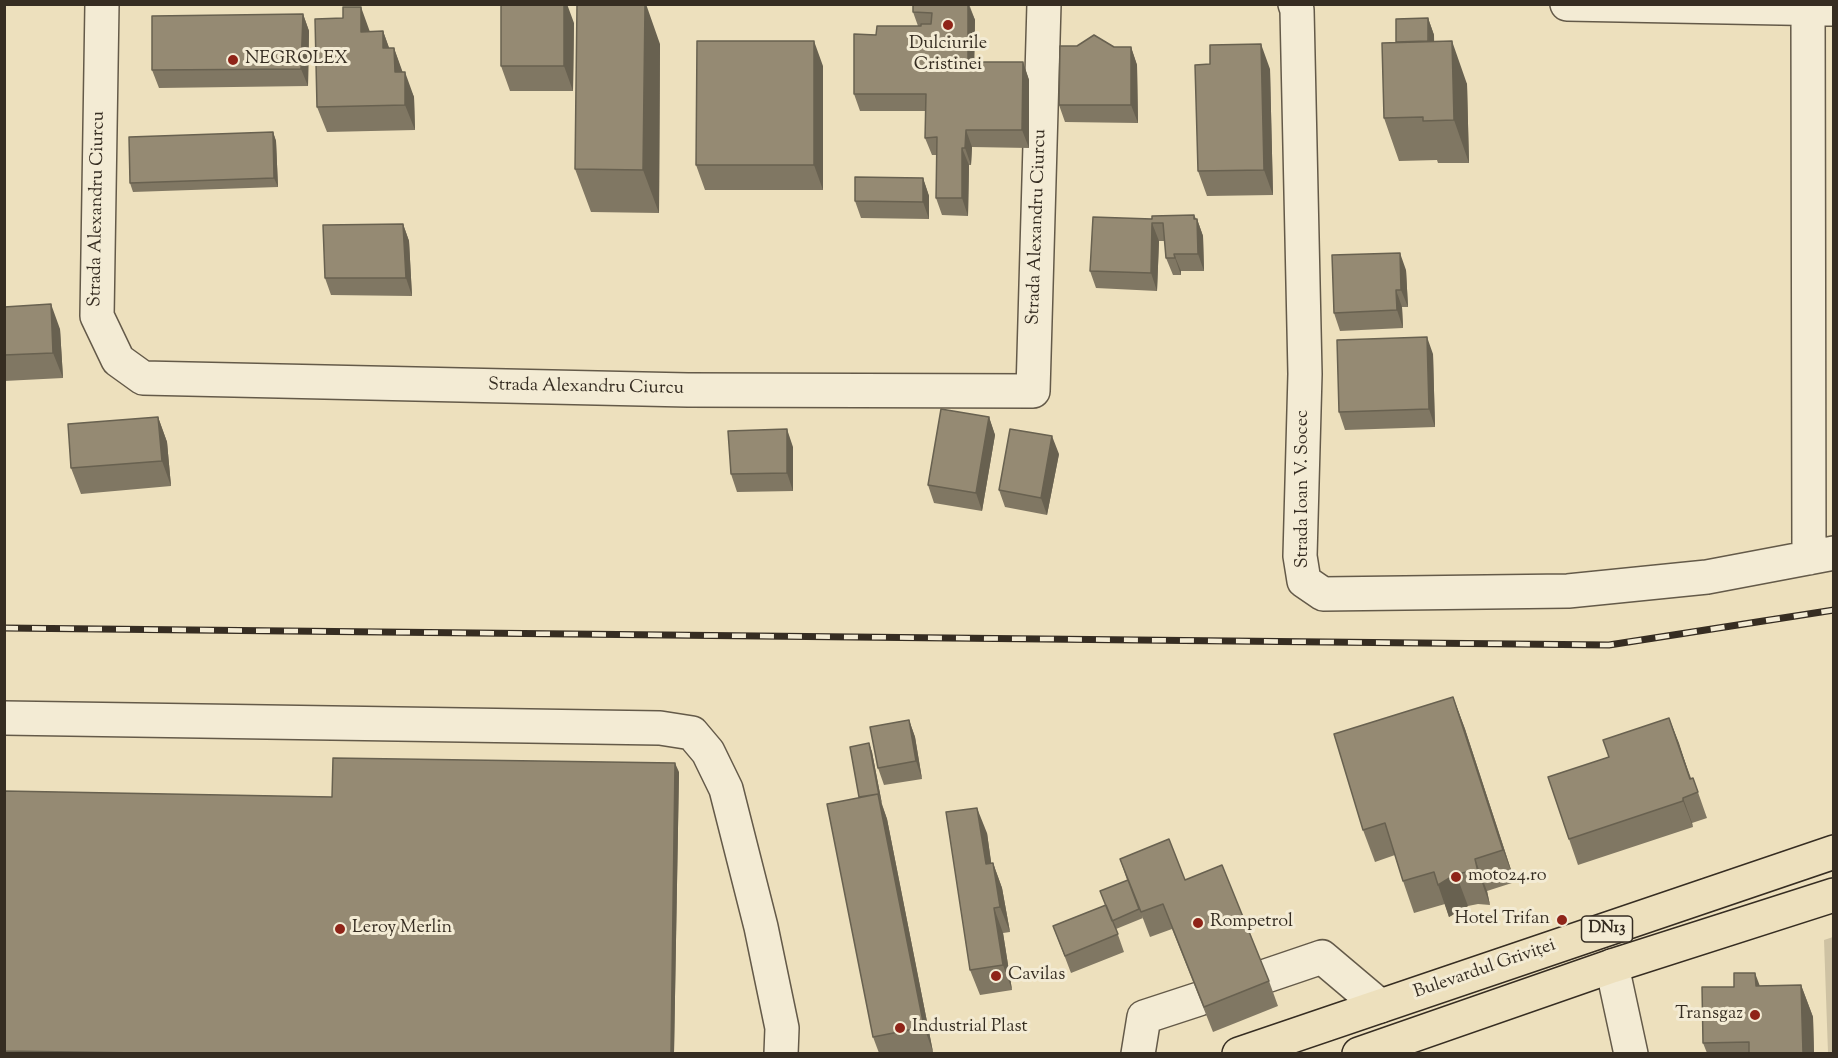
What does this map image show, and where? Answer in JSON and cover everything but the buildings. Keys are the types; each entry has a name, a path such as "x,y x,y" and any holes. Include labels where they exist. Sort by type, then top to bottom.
{"main road":[{"name":"Bulevardul Griviței","path":"1239,1053 1833,852"},
{"name":"Bulevardul Griviței","path":"1359,1053 1612,966 1833,895"}],"street":[{"name":"Strada Alexandru Ciurcu","path":"102,4 97,316 118,360 143,378 688,390 1021,391 1033,391 1044,4"},
{"name":"Strada Ioan V. Socec","path":"1295,4 1297,10 1305,374 1300,556 1304,581 1323,594 1568,591 1707,577 1821,555"},
{"path":"1567,4 1821,9 1821,555"},
{"path":"4,718 648,728 692,733 708,752 726,789 761,927 782,1028 781,1053"},
{"path":"1266,976 1322,957 1380,1006"},
{"path":"1612,966 1631,1053"},
{"path":"1138,1053 1144,1017 1199,999"}],"shaded area":[{"path":"1833,937 1833,1053 1828,1053 1824,940"}],"railway":[{"path":"4,628 1609,645 1834,610"}],"place":[{"name":"Dulciurile Cristinei","path":"948,25"},
{"name":"NEGROLEX","path":"233,60"},
{"name":"moto24.ro","path":"1456,877"},
{"name":"Hotel Trifan","path":"1562,920"},
{"name":"Rompetrol","path":"1198,923"},
{"name":"Leroy Merlin","path":"340,929"},
{"name":"Cavilas","path":"996,976"},
{"name":"Transgaz","path":"1755,1015"},
{"name":"Industrial Plast","path":"900,1028"}]}
